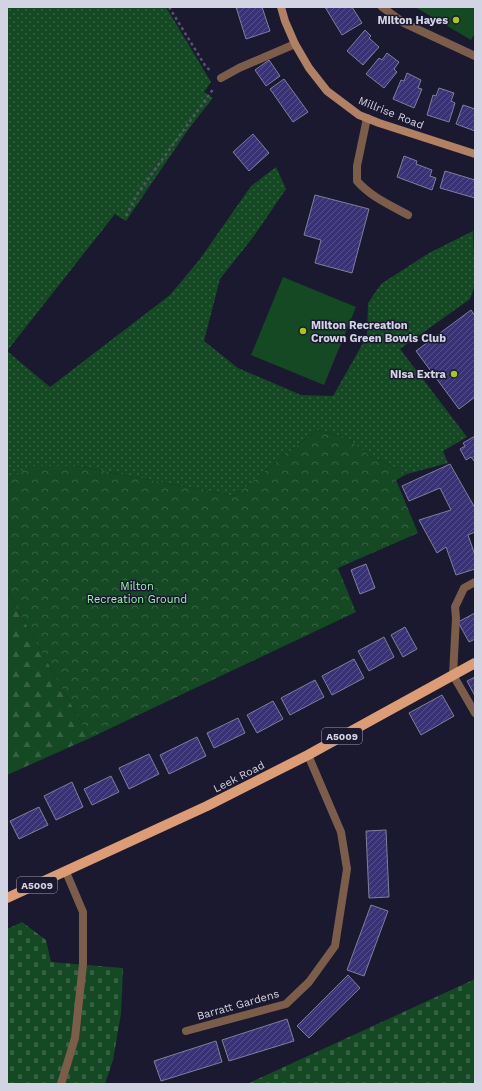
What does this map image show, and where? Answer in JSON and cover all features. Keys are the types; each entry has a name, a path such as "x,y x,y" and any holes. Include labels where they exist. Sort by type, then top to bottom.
{"main road":[{"name":"Leek Road","path":"7,898 207,806 308,754 475,663"}],"street":[{"name":"Millrise Road","path":"281,7 285,21 295,44 309,68 327,91 346,106 367,118 475,154"},
{"path":"382,7 404,23 475,56"},
{"path":"221,78 239,68 295,44"},
{"path":"367,118 357,166 357,181 378,198 408,215"},
{"path":"475,582 464,588 455,607 456,618 452,675 475,713"},
{"name":"Barratt Gardens","path":"186,1031 286,1004 309,982 334,946 347,870 341,832 308,754"},
{"path":"62,1084 75,1038 83,964 83,912 66,872"}],"path":[{"path":"126,216 138,193 221,78 206,67 170,7"}],"green space":[{"path":"7,7 166,7 211,82 204,92 213,98 190,127 126,221 115,214 7,351"},
{"name":"Milton Hayes","path":"415,7 475,7 475,33 471,40"},
{"path":"276,167 286,189 254,236 220,279 204,341 238,368 301,395 333,396 367,336 368,303 381,284 429,253 473,231 475,285 470,299 400,349 467,437 443,451 448,463 407,474 367,454 346,437 317,430 234,496 77,466 9,481 7,484 7,351 50,387 170,295 200,259 251,186"},
{"name":"Milton Recreation Crown Green Bowls Club","path":"283,277 356,307 324,385 251,355"},
{"name":"Milton Recreation Ground","path":"317,430 346,437 367,454 407,474 396,480 418,533 338,568 356,612 90,738 7,590 7,484 9,481 28,466 77,466 234,496"},
{"path":"7,590 90,738 7,775"},
{"path":"22,922 46,940 51,962 123,968 121,1014 113,1060 105,1084 7,1084 7,929"},
{"path":"475,979 475,1084 247,1084"}],"building":[{"path":"236,7 262,7 270,31 246,39"},
{"path":"325,7 352,7 362,23 342,35"},
{"path":"365,30 371,36 369,38 379,47 363,65 347,51"},
{"path":"387,53 399,62 394,69 397,72 384,88 366,74 379,58 382,60"},
{"path":"269,60 280,76 266,86 255,70"},
{"path":"407,73 421,80 418,88 422,89 414,108 393,99 401,80 404,81"},
{"path":"284,79 308,112 293,122 270,89"},
{"path":"439,88 454,93 451,101 455,103 449,122 427,115 433,95 436,96"},
{"path":"463,105 475,109 475,131 456,124"},
{"path":"253,134 269,153 249,171 233,152"},
{"path":"404,156 417,161 416,164 432,170 430,176 436,178 432,190 397,177"},
{"path":"445,171 475,180 475,198 440,188"},
{"path":"315,195 369,209 352,273 315,263 321,240 304,235"},
{"name":"Nisa Extra","path":"471,310 475,316 475,397 459,409 416,351"},
{"path":"475,436 475,460 474,461 471,457 466,460 460,449 465,446 463,443"},
{"path":"450,464 475,508 475,532 468,535 475,555 475,569 456,575 446,547 437,553 419,520 451,510 440,488 409,501 402,486"},
{"path":"366,564 375,588 360,594 351,570"},
{"path":"475,613 475,639 469,642 458,622"},
{"path":"405,627 417,649 403,657 391,635"},
{"path":"384,637 394,657 369,671 358,651"},
{"path":"354,659 364,678 332,695 322,676"},
{"path":"475,677 475,696 467,681"},
{"path":"315,680 324,697 290,715 281,698"},
{"path":"442,695 454,716 421,735 409,713"},
{"path":"273,701 283,719 257,733 247,715"},
{"path":"238,718 245,733 214,748 207,733"},
{"path":"197,737 206,756 169,774 160,755"},
{"path":"149,754 159,774 129,789 119,768"},
{"path":"111,776 119,792 92,805 84,789"},
{"path":"72,782 83,807 56,820 44,796"},
{"path":"39,807 48,825 19,839 10,821"},
{"path":"386,830 389,897 369,898 366,831"},
{"path":"371,905 388,911 364,976 347,970"},
{"path":"348,975 360,988 309,1038 297,1026"},
{"path":"287,1019 294,1041 229,1061 222,1040"},
{"path":"216,1041 222,1062 161,1081 154,1061"}],"place":[{"name":"Milton Hayes","path":"456,20"},
{"name":"Milton Recreation Crown Green Bowls Club","path":"303,331"},
{"name":"Nisa Extra","path":"454,374"}]}
